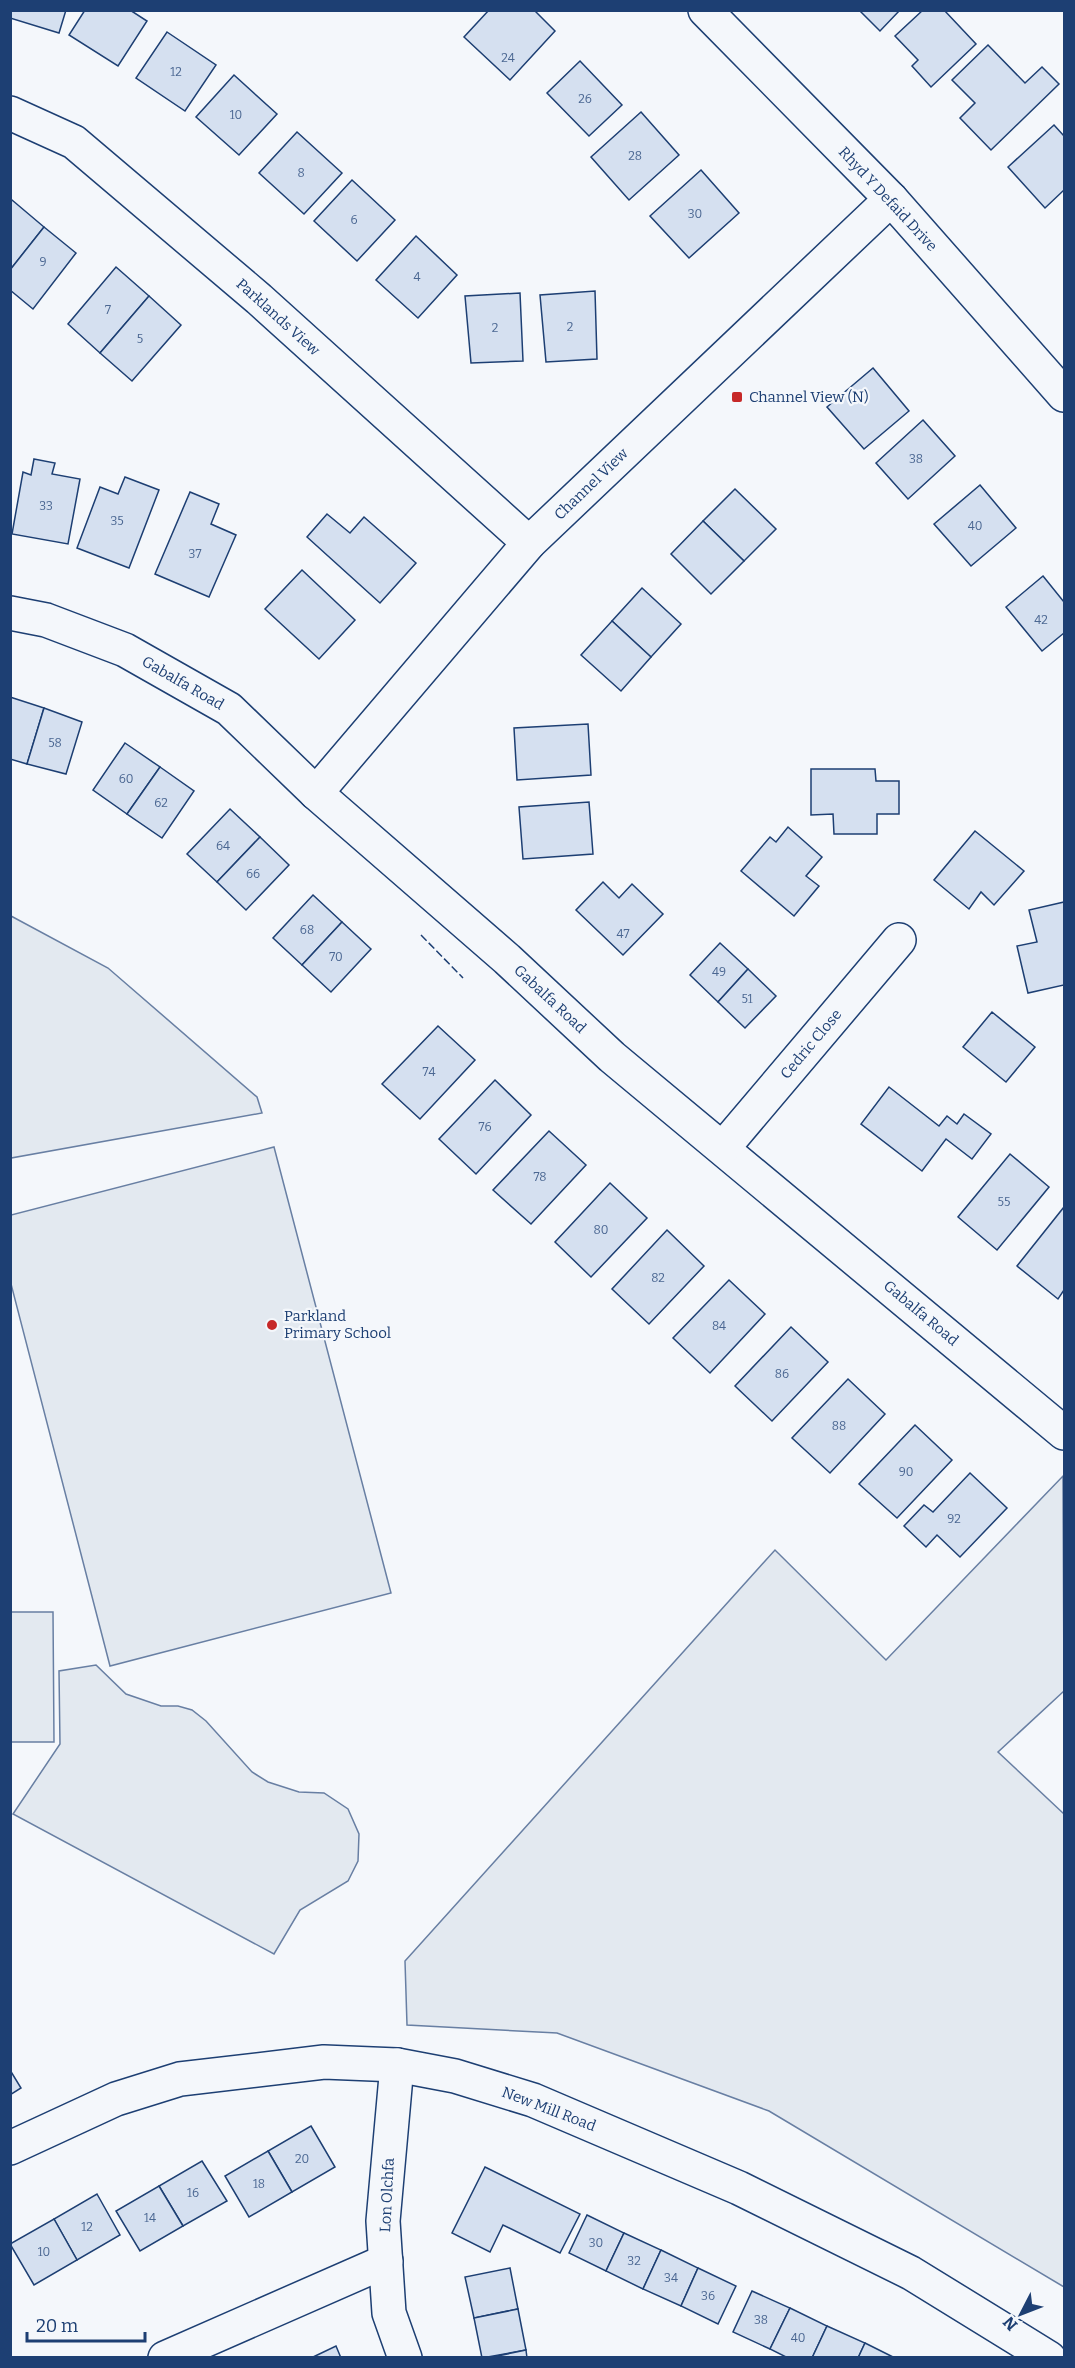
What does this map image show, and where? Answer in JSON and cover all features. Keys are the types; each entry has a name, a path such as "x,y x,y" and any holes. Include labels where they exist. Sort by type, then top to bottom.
{"street":[{"name":"Rhyd Y Defaid Drive","path":"705,10 891,199 1065,395"},
{"name":"Parklands View","path":"10,113 74,142 259,299 529,543"},
{"name":"Channel View","path":"316,793 529,543 891,199"},
{"name":"Gabalfa Road","path":"10,613 46,620 125,650 229,709 316,793 507,959 612,1057 1065,1433"},
{"name":"Cedric Close","path":"723,1148 899,940"},
{"name":"New Mill Road","path":"10,2148 116,2099 180,2079 324,2062 397,2065 455,2076 533,2100 739,2188 911,2273 1049,2358"},
{"name":"Lon Olchfa","path":"397,2065 383,2221 390,2313 405,2358"},
{"path":"165,2358 386,2262"}],"shaded area":[{"path":"11,916 108,968 257,1097 262,1113 11,1158"},
{"path":"274,1147 391,1593 110,1666 11,1284 11,1215"},
{"path":"1063,1476 1064,1691 998,1752 1064,1814 1064,2287 769,2111 557,2033 407,2025 405,1961 775,1550 886,1660"},
{"path":"11,1612 53,1612 54,1742 11,1742"},
{"path":"96,1665 126,1694 161,1706 178,1706 192,1710 206,1721 252,1772 268,1782 299,1792 324,1793 348,1809 359,1834 358,1861 348,1881 300,1910 274,1954 13,1814 60,1744 59,1671"}],"building":[{"path":"10,10 66,10 59,33 10,18"},
{"path":"85,10 130,10 147,21 118,66 69,35"},
{"path":"489,10 534,10 555,31 510,80 464,37"},
{"path":"859,10 900,10 880,31"},
{"path":"923,10 944,10 976,44 931,87 912,66 918,60 895,36"},
{"path":"167,32 216,65 185,111 136,78"},
{"path":"988,45 1025,83 1042,67 1059,84 991,150 960,118 975,103 952,80"},
{"path":"580,61 622,105 589,136 547,93"},
{"path":"234,75 277,114 239,155 196,117"},
{"path":"641,112 679,155 629,200 591,157"},
{"path":"1054,125 1064,136 1064,190 1045,208 1008,167"},
{"path":"297,132 342,173 304,214 259,173"},
{"path":"701,170 739,213 689,258 650,216"},
{"path":"352,180 395,220 357,261 314,221"},
{"path":"12,200 44,227 10,270 10,203"},
{"path":"44,227 76,253 33,309 10,290 10,270"},
{"path":"416,236 457,275 418,318 376,280"},
{"path":"116,267 149,296 100,353 68,324"},
{"path":"595,291 597,359 546,362 540,295"},
{"path":"520,293 523,361 471,363 465,296"},
{"path":"149,296 181,325 132,381 100,353"},
{"path":"873,368 909,411 864,449 827,407"},
{"path":"923,420 955,456 908,499 876,463"},
{"path":"34,459 55,463 52,474 80,479 68,544 12,534 23,472 31,475"},
{"path":"125,477 159,490 129,568 77,548 100,487 118,494"},
{"path":"980,485 1016,528 971,566 934,524"},
{"path":"735,489 776,529 744,561 703,521"},
{"path":"190,492 219,504 211,524 236,535 209,597 155,574"},
{"path":"327,514 350,533 364,517 416,563 380,603 307,537"},
{"path":"703,521 744,561 711,594 671,554"},
{"path":"302,570 355,620 319,659 265,609"},
{"path":"1043,576 1064,602 1064,633 1042,651 1006,607"},
{"path":"642,588 681,624 651,657 612,621"},
{"path":"612,621 651,657 621,691 581,655"},
{"path":"10,697 44,708 27,764 10,759"},
{"path":"44,708 82,722 66,774 27,764"},
{"path":"588,724 591,775 517,780 514,728"},
{"path":"125,743 160,767 127,814 93,790"},
{"path":"160,767 194,791 162,838 127,814"},
{"path":"811,769 875,769 876,781 899,781 899,814 877,814 877,834 834,834 833,814 811,815"},
{"path":"589,802 593,854 523,859 519,807"},
{"path":"230,809 260,837 217,882 187,854"},
{"path":"788,827 822,857 806,876 819,886 794,916 741,871 770,837 776,842"},
{"path":"975,831 1024,871 994,905 981,892 969,909 934,880"},
{"path":"260,837 289,865 246,910 217,882"},
{"path":"603,882 619,898 632,884 663,914 623,955 576,910"},
{"path":"313,895 342,922 302,965 273,938"},
{"path":"1064,902 1064,985 1028,993 1017,946 1037,942 1029,910"},
{"path":"342,922 371,949 331,992 302,965"},
{"path":"720,943 748,969 718,1002 690,975"},
{"path":"748,969 776,996 745,1028 718,1002"},
{"path":"992,1012 1035,1047 1006,1082 963,1047"},
{"path":"438,1026 475,1060 420,1119 382,1084"},
{"path":"495,1080 531,1115 476,1174 439,1139"},
{"path":"889,1087 939,1126 947,1116 957,1124 964,1114 991,1134 972,1159 946,1139 922,1171 861,1124"},
{"path":"549,1131 586,1165 531,1224 493,1190"},
{"path":"1010,1154 1049,1187 997,1250 958,1217"},
{"path":"610,1183 647,1218 591,1277 555,1242"},
{"path":"1064,1207 1064,1290 1058,1299 1017,1266"},
{"path":"667,1230 704,1266 649,1324 612,1289"},
{"path":"729,1280 765,1314 710,1373 673,1338"},
{"path":"791,1327 828,1362 772,1421 735,1386"},
{"path":"848,1379 885,1414 830,1473 792,1438"},
{"path":"915,1425 952,1460 897,1518 859,1484"},
{"path":"970,1473 1007,1508 960,1557 937,1535 926,1547 904,1526 924,1505 933,1512"},
{"path":"10,2070 21,2088 10,2095"},
{"path":"311,2126 335,2167 292,2192 268,2151"},
{"path":"268,2151 292,2192 249,2217 225,2176"},
{"path":"202,2161 227,2201 183,2226 159,2186"},
{"path":"485,2167 580,2214 560,2253 503,2225 490,2252 452,2233"},
{"path":"159,2186 183,2226 140,2251 116,2211"},
{"path":"97,2194 120,2235 77,2260 54,2219"},
{"path":"587,2215 624,2233 606,2271 569,2253"},
{"path":"54,2219 77,2260 34,2285 10,2244"},
{"path":"624,2233 661,2250 643,2289 606,2271"},
{"path":"661,2250 698,2268 681,2306 643,2289"},
{"path":"510,2268 518,2309 474,2318 465,2277"},
{"path":"698,2268 736,2286 718,2324 681,2306"},
{"path":"752,2291 790,2308 770,2349 733,2332"},
{"path":"790,2308 827,2326 812,2358 788,2358 770,2349"},
{"path":"518,2309 526,2350 482,2358 474,2318"},
{"path":"827,2326 865,2343 858,2358 812,2358"},
{"path":"865,2343 895,2358 858,2358"},
{"path":"336,2346 341,2358 311,2358"},
{"path":"526,2350 527,2358 488,2358"}],"fence":[{"path":"421,935 463,978"}],"place":[{"name":"Channel View (N)","path":"737,397"},
{"name":"Parkland Primary School","path":"272,1325"}]}
